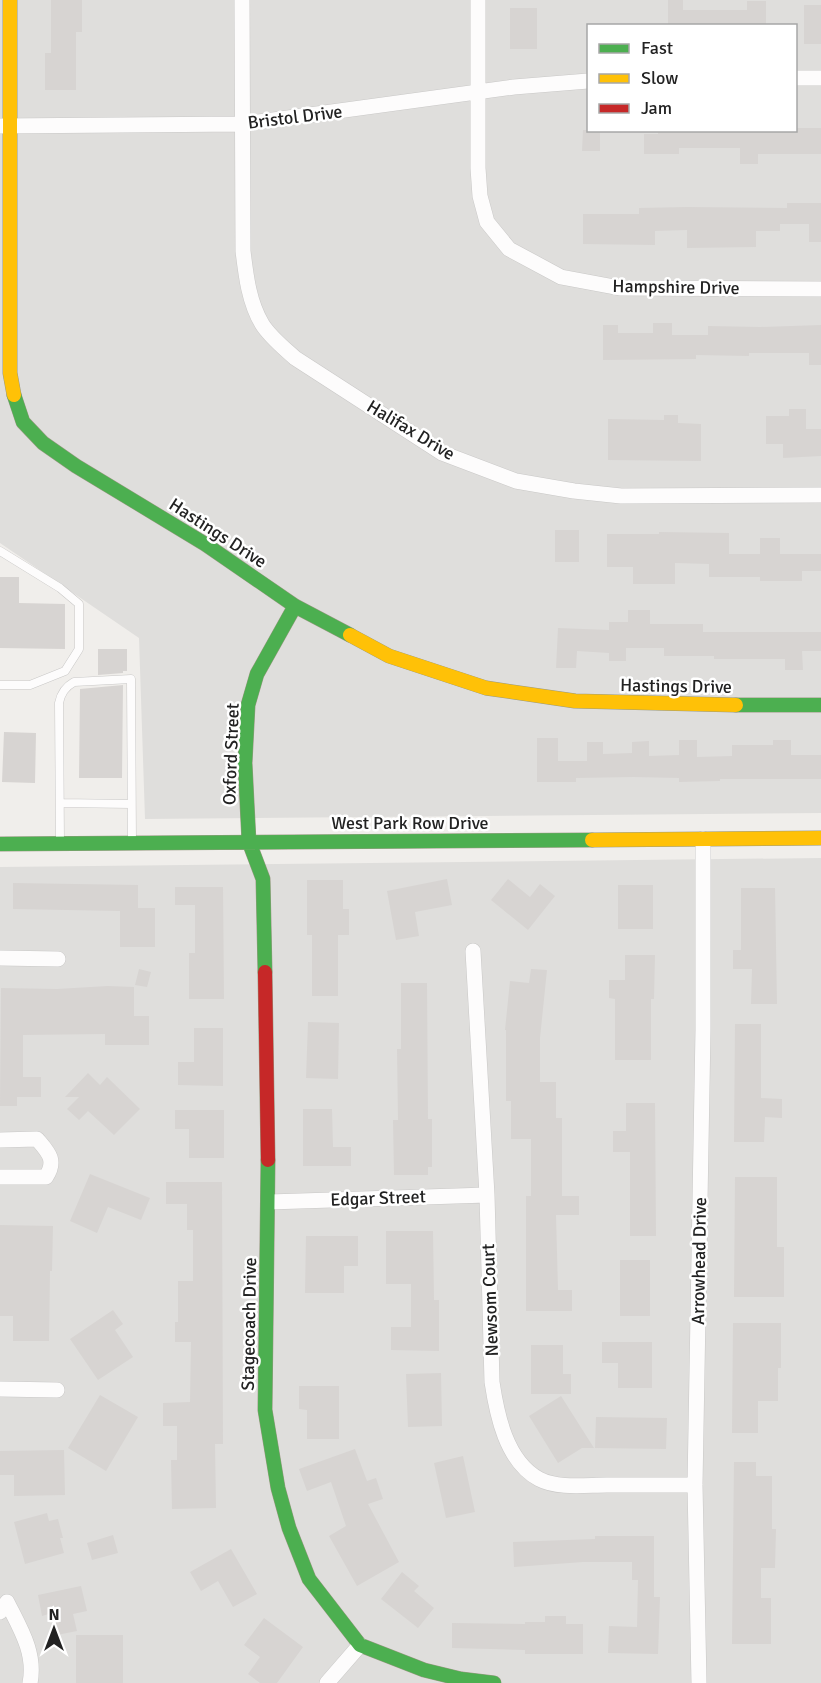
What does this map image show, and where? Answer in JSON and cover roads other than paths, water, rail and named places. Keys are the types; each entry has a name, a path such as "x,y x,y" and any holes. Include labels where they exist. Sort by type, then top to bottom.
{"street":[{"name":"Hastings Drive","path":"10,0 5,126 10,373 15,403 23,422 43,443 76,466 205,544 295,606 389,656 486,688 575,701 676,705 821,705"},
{"name":"Halifax Drive","path":"242,0 243,251 247,285 262,324 295,358 442,453 516,481 621,496 821,495"},
{"name":"Hampshire Drive","path":"478,0 480,196 488,222 509,249 561,277 620,288 821,289"},
{"path":"797,78 821,78"},
{"name":"Bristol Drive","path":"5,126 243,124 514,87 587,81"},
{"name":"Oxford Street","path":"249,842 246,764 248,705 257,674 295,606"},
{"name":"West Park Row Drive","path":"0,844 821,838"},
{"name":"Arrowhead Drive","path":"699,1683 695,1485 703,1030 703,839"},
{"name":"Stagecoach Drive","path":"249,842 263,879 269,1202 265,1410 278,1488 289,1528 309,1579 360,1645"},
{"name":"Newsom Court","path":"473,951 487,1195 492,1382 499,1419 505,1436 520,1463 539,1479 562,1485 695,1485"},
{"path":"0,958 58,959"},
{"path":"0,1140 37,1139 50,1155 51,1169 46,1177 0,1177"},
{"name":"Edgar Street","path":"269,1202 487,1195"},
{"path":"0,1389 57,1390"},
{"path":"2,1601 31,1654 33,1670 30,1683"},
{"path":"327,1683 360,1645 424,1670 461,1679 494,1683"}],"lane":[{"path":"0,551 60,588 79,604 79,649 65,671 30,685 0,685"},
{"path":"60,843 59,703 61,695 68,685 74,682 131,680 132,843"},
{"path":"60,803 131,804"}]}
